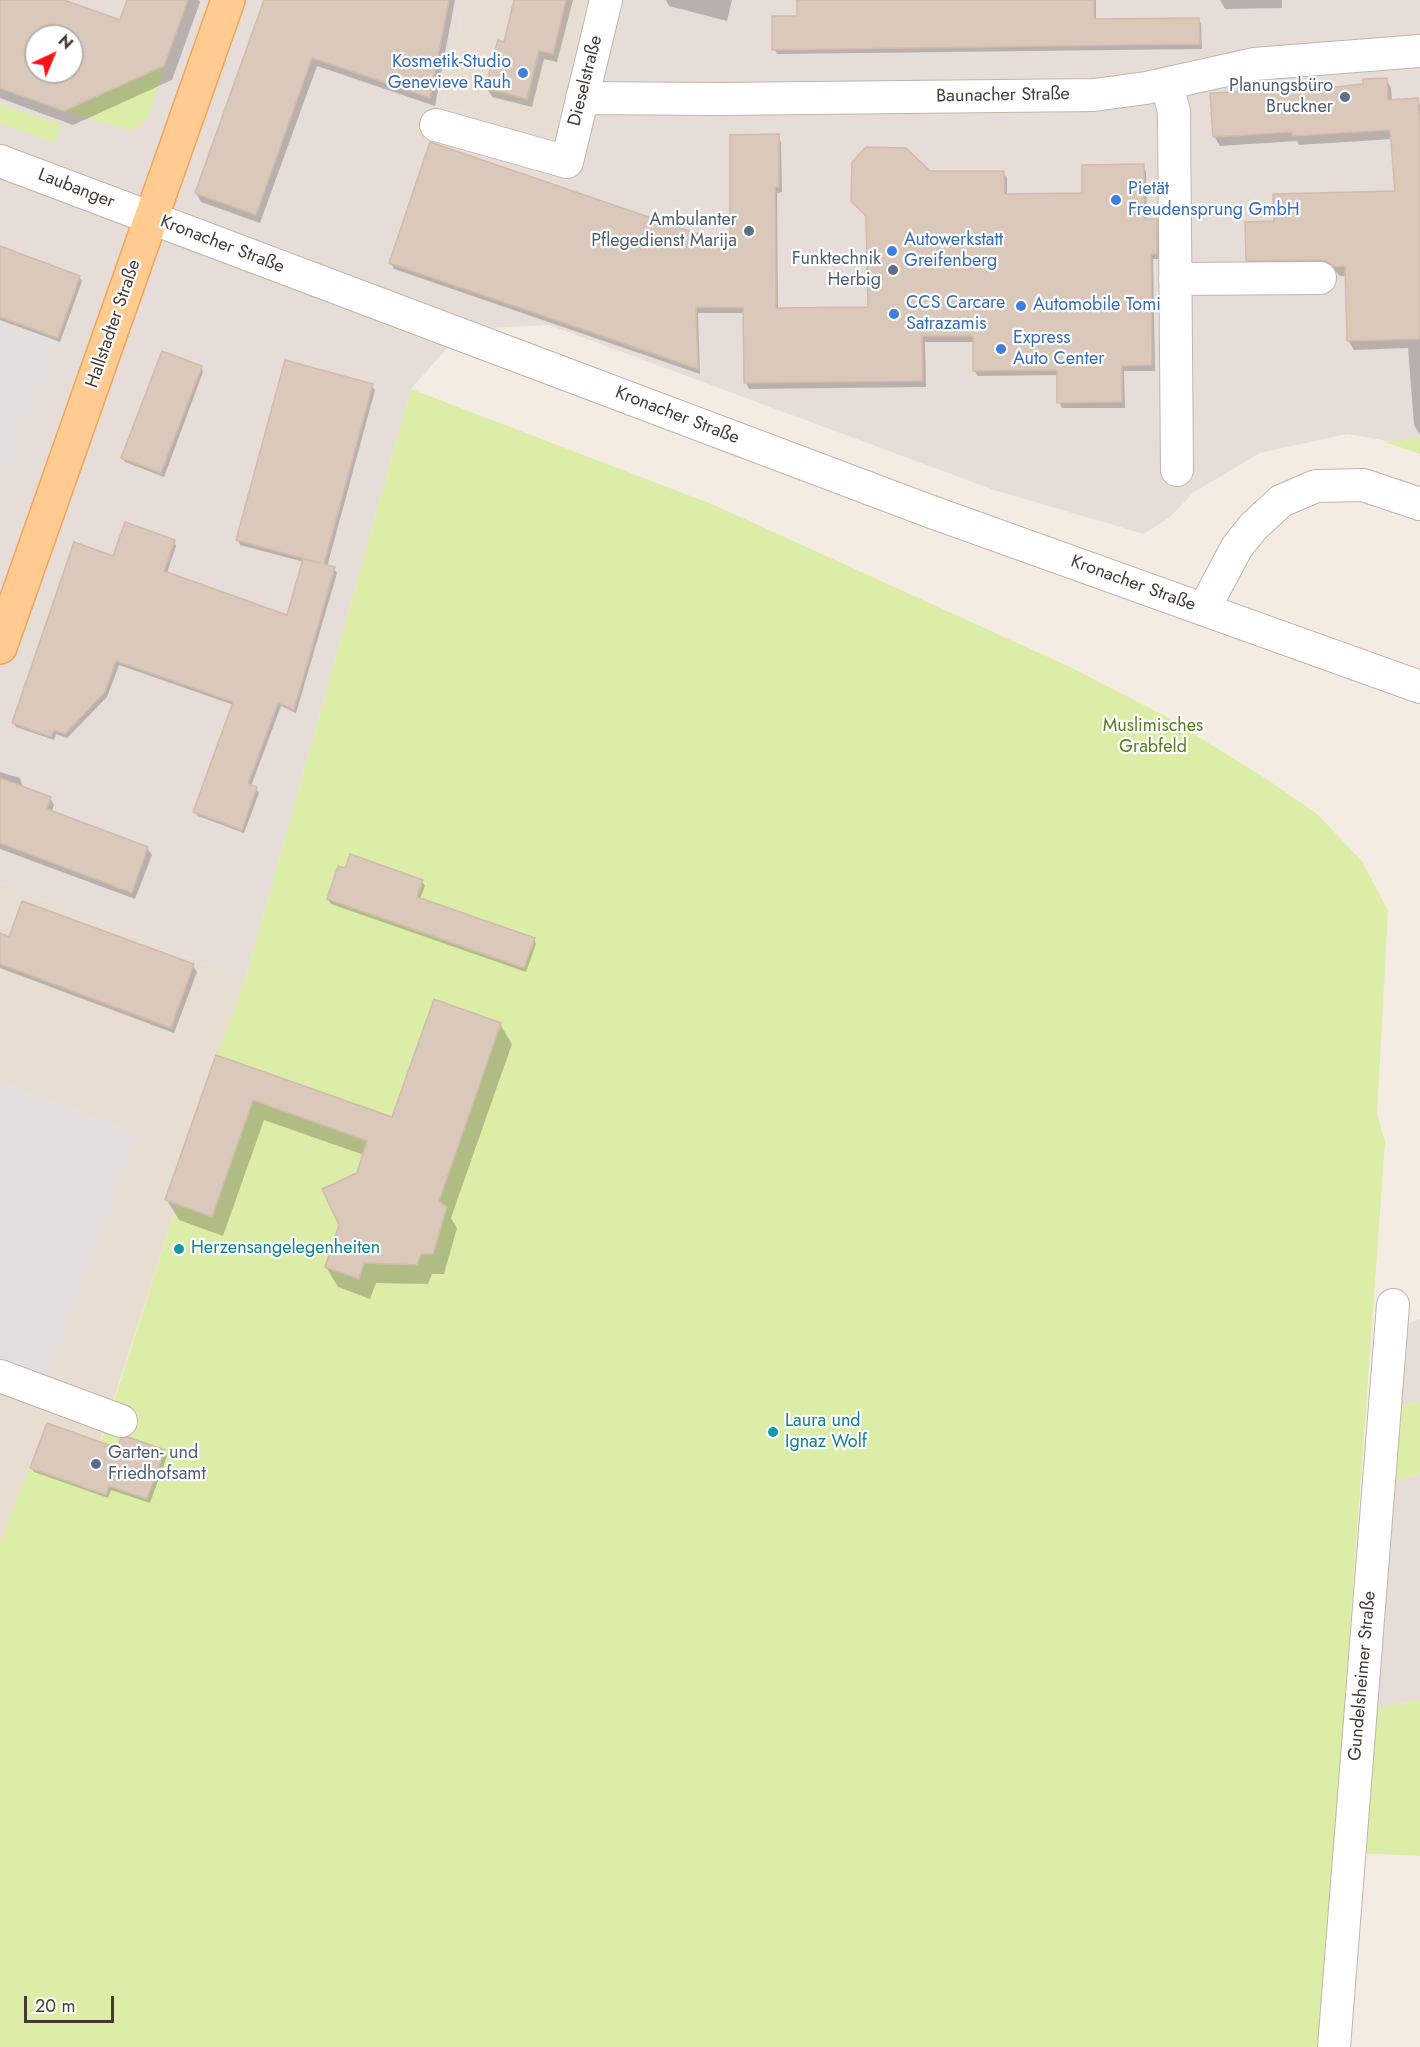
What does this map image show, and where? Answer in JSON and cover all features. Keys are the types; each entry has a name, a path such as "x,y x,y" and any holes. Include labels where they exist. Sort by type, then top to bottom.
{"main road":[{"name":"Hallstadter Straße","path":"0,647 228,0"}],"street":[{"name":"Dieselstraße","path":"436,125 567,162 606,0"},
{"name":"Baunacher Straße","path":"582,99 1094,95 1167,84 1254,64 1420,51"},
{"path":"1167,84 1174,112 1177,470"},
{"name":"Laubanger","path":"0,161 152,218"},
{"name":"Kronacher Straße","path":"152,218 929,511 1420,687"},
{"path":"1175,279 1320,278"},
{"name":"Kronacher Straße","path":"1204,609 1237,547 1253,527 1281,501 1316,486 1363,484 1420,504"},
{"name":"Gundelsheimer Straße","path":"1334,2047 1393,1305"},
{"path":"0,1376 121,1421"}],"shaded area":[{"path":"0,0 465,0 443,107 561,138 596,0 1420,0 1420,444 1412,445 1347,434 1260,453 1194,492 1170,517 1144,534 994,490 549,325 464,329 411,389 245,980 0,883"},
{"path":"465,0 596,0 561,138 443,107"},
{"path":"0,317 58,338 0,498"},
{"path":"0,883 245,980 166,1199 177,1204 100,1442 30,1468 0,1543"},
{"path":"0,1080 139,1133 38,1405 0,1391"},
{"path":"1420,1319 1420,1401 1399,1407 1406,1324"},
{"path":"1420,1474 1420,1700 1373,1708 1392,1482"}],"green space":[{"path":"164,66 149,116 137,128 129,130 64,111"},
{"path":"0,104 61,125 55,143 0,123"},
{"name":"Muslimisches Grabfeld","path":"411,389 714,505 1070,667 1163,715 1265,778 1316,813 1362,861 1388,911 1377,1114 1385,1142 1320,2047 0,2047 0,1543 47,1423 101,1442 177,1204 165,1200 245,980"},
{"path":"1420,438 1420,454 1385,442"},
{"path":"1420,1401 1420,1474 1392,1482 1399,1407"},
{"path":"1420,1700 1420,1856 1360,1853 1373,1708"}],"building":[{"path":"0,0 64,0 120,20 127,0 188,0 164,66 64,111 0,88"},
{"path":"264,0 449,0 430,98 312,58 256,215 195,193"},
{"path":"514,0 566,0 553,54 539,51 527,99 485,88 498,40 504,42"},
{"path":"797,0 1094,0 1094,19 1199,18 1200,44 772,50 772,16 797,16"},
{"path":"1387,78 1388,100 1418,98 1420,339 1347,341 1345,266 1334,267 1320,260 1246,261 1245,222 1274,221 1273,194 1395,191 1390,130 1292,136 1292,132 1213,137 1210,93 1326,88 1363,84 1363,79"},
{"path":"779,134 779,187 775,187 776,308 868,307 866,216 851,201 852,162 866,147 906,148 930,171 1004,171 1005,194 1082,193 1082,165 1144,164 1144,219 1157,219 1157,254 1151,254 1152,365 1122,366 1122,402 1057,403 1057,370 973,371 973,336 922,336 923,381 744,383 743,308 696,307 698,369 389,263 430,142 730,245 730,135"},
{"path":"0,246 80,276 58,338 0,317"},
{"path":"162,351 202,366 161,473 121,458"},
{"path":"285,360 373,384 324,564 335,567 294,710 278,703 248,784 257,787 242,830 193,812 233,702 116,661 105,692 65,734 54,730 51,737 12,723 74,542 113,556 125,522 175,540 164,571 287,615 303,559 320,563 236,540"},
{"path":"0,778 51,797 47,809 148,847 132,893 0,843"},
{"path":"350,854 423,880 417,897 535,938 524,968 327,899 338,866 345,868"},
{"path":"22,901 194,964 171,1028 0,964 0,933 9,937"},
{"path":"434,999 501,1023 439,1201 447,1207 433,1254 421,1254 417,1265 364,1263 359,1279 325,1267 339,1225 322,1189 357,1173 367,1141 253,1100 212,1217 165,1200 216,1055 392,1117"},
{"name":"Garten- und Friedhofsamt","path":"47,1423 117,1448 121,1438 128,1437 165,1450 147,1499 109,1486 106,1495 30,1468"}],"place":[{"name":"Kosmetik-Studio Genevieve Rauh","path":"523,73"},
{"name":"Planungsbüro Bruckner","path":"1345,97"},
{"name":"Pietät Freudensprung GmbH","path":"1116,200"},
{"name":"Ambulanter Pflegedienst Marija","path":"749,231"},
{"name":"Autowerkstatt Greifenberg","path":"892,251"},
{"name":"Funktechnik Herbig","path":"893,270"},
{"name":"Automobile Tomi","path":"1021,306"},
{"name":"CCS Carcare Satrazamis","path":"894,314"},
{"name":"Express Auto Center","path":"1001,349"},
{"name":"Herzensangelegenheiten","path":"179,1249"},
{"name":"Laura und Ignaz Wolf","path":"773,1432"},
{"name":"Garten- und Friedhofsamt","path":"96,1464"}]}
